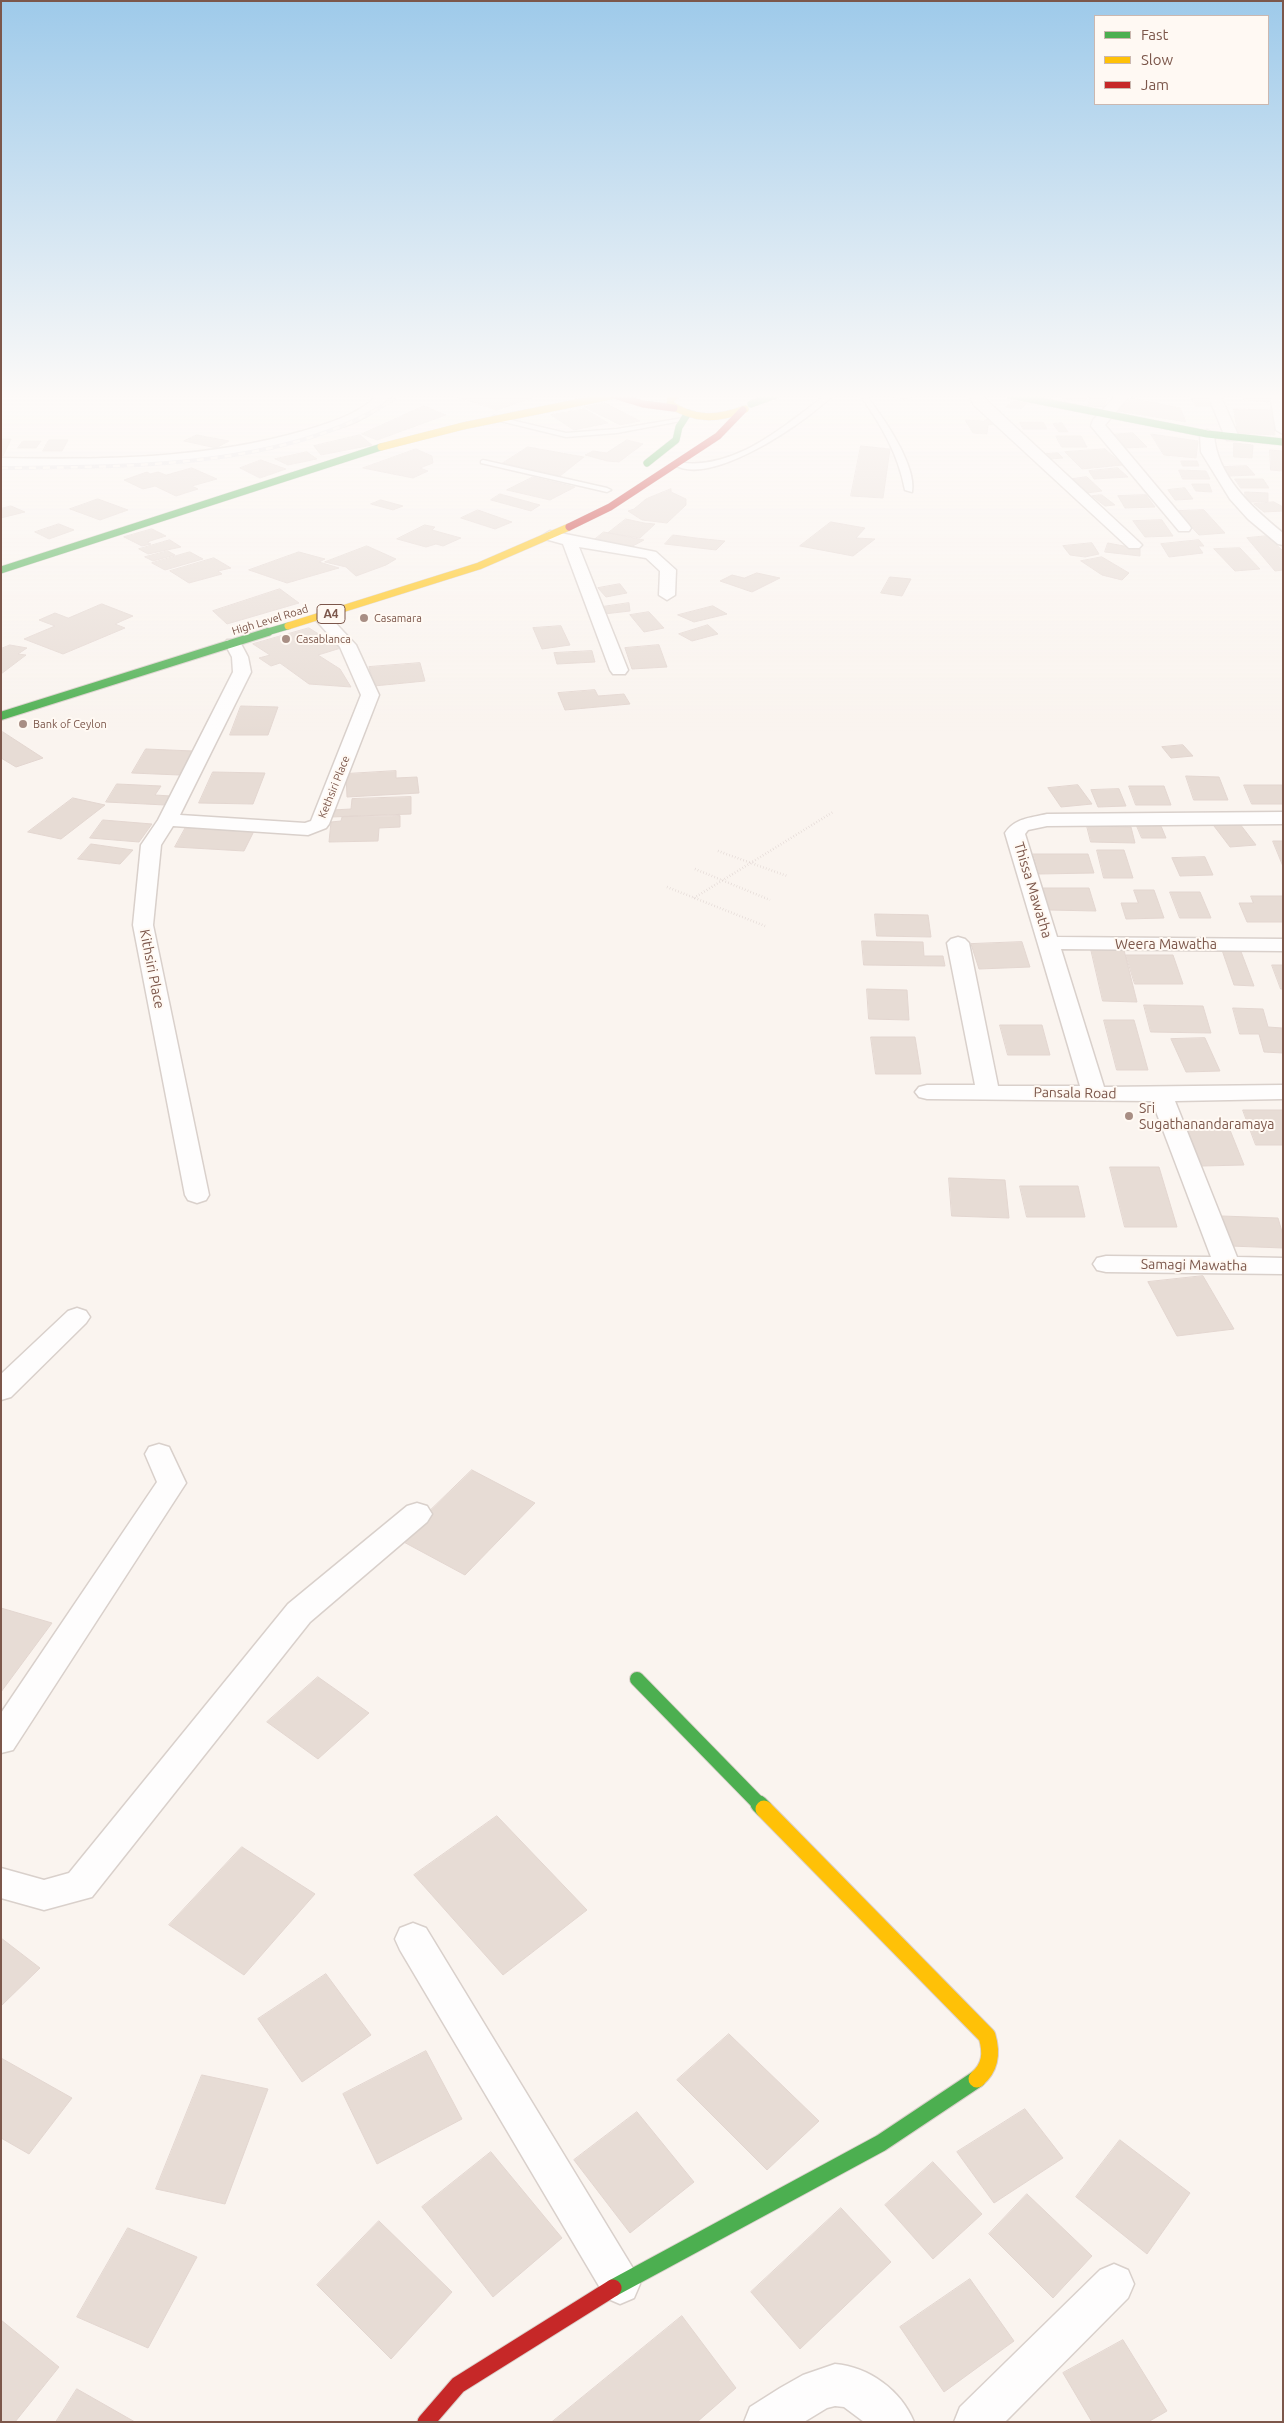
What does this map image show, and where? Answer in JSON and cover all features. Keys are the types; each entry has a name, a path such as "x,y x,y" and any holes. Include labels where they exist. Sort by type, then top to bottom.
{"main road":[{"path":"1,570 190,508"},
{"name":"High Level Road","path":"487,550 607,508"},
{"name":"High Level Road","path":"1,716 479,566 551,529"},
{"name":"High Level Road","path":"1,708 256,630 469,556"},
{"path":"426,2422 458,2385 620,2284 881,2143 980,2078 992,2061 992,2050 987,2036 637,1679"}],"street":[{"path":"1094,508 1134,545"},
{"path":"1167,508 1184,528"},
{"path":"1246,508 1283,542"},
{"path":"551,529 570,541 651,555 668,570 667,595"},
{"path":"570,541 579,570 619,670"},
{"name":"Kethsiri Place","path":"168,820 308,829 319,824 370,695 348,645 321,617"},
{"name":"Kithsiri Place","path":"197,1195 143,925 151,844 168,820 242,672 240,657 233,644"},
{"name":"Thissa Mawatha","path":"1094,1093 1015,833 1021,826 1047,820 1283,818"},
{"path":"958,943 988,1092"},
{"name":"Weera Mawatha","path":"1049,943 1283,945"},
{"name":"Pansala Road","path":"927,1092 1161,1094 1283,1092"},
{"path":"1161,1094 1227,1265"},
{"name":"Samagi Mawatha","path":"1106,1264 1283,1266"},
{"path":"1,1390 77,1316"},
{"path":"1,1740 172,1483 159,1454"},
{"path":"1,1883 44,1895 80,1886 299,1613 416,1514"},
{"path":"413,1938 620,2284"},
{"path":"975,2422 1114,2284"},
{"path":"764,2422 826,2386 849,2386 880,2406 893,2422"}],"path":[{"path":"694,898 833,812"},
{"path":"718,852 787,876"},
{"path":"695,870 770,900"},
{"path":"667,887 765,926"}],"building":[{"path":"16,508 25,512 1,518 1,509"},
{"path":"123,508 128,510 100,520 70,509"},
{"path":"520,508 535,508 531,511"},
{"path":"683,508 667,523 642,520 628,511 634,509"},
{"path":"1259,508 1283,508 1283,511 1264,512"},
{"path":"478,510 512,522 495,529 461,518"},
{"path":"1204,510 1225,533 1199,535 1176,511"},
{"path":"626,519 655,524 640,538 608,533"},
{"path":"1162,520 1173,536 1145,537 1133,521"},
{"path":"831,522 865,528 856,538 875,539 853,556 800,546"},
{"path":"59,524 74,530 49,539 35,532"},
{"path":"425,525 435,527 432,530 461,538 443,546 436,544 426,547 397,539"},
{"path":"152,529 166,536 147,542 151,544 142,546 124,537"},
{"path":"604,532 644,540 629,548 594,540"},
{"path":"673,535 725,541 716,550 665,544"},
{"path":"1267,536 1283,551 1283,570 1275,571 1247,538"},
{"path":"170,540 181,547 148,554 139,549"},
{"path":"1199,540 1204,546 1198,546 1203,553 1169,557 1161,544"},
{"path":"1092,543 1099,554 1085,557 1070,555 1063,546"},
{"path":"1108,543 1140,549 1140,556 1105,552"},
{"path":"367,546 396,559 386,565 356,576 346,567 325,562"},
{"path":"1240,548 1260,569 1235,571 1214,549"},
{"path":"168,551 175,555 153,561 145,557"},
{"path":"190,552 203,559 165,570 152,563"},
{"path":"299,552 325,559 319,562 339,568 287,583 249,570"},
{"path":"1102,557 1129,573 1122,580 1102,575 1081,561"},
{"path":"214,558 231,568 218,571 222,574 189,583 170,571"},
{"path":"757,573 780,578 752,592 720,581 732,575 744,578"},
{"path":"890,577 911,579 902,596 881,593"},
{"path":"620,584 627,593 606,597 598,588"},
{"path":"280,589 299,603 227,624 213,611"},
{"path":"629,603 630,611 604,614 602,607"},
{"path":"102,604 133,616 115,624 125,628 63,654 24,639 55,626 39,620 55,613 68,618"},
{"path":"713,606 727,614 694,622 678,615"},
{"path":"649,612 664,628 644,632 630,615"},
{"path":"708,625 718,634 692,641 679,634"},
{"path":"561,626 570,645 542,649 533,628"},
{"path":"309,628 341,648 318,655 340,669 351,687 309,684 280,663 271,666 259,658 270,655 253,644"},
{"path":"10,645 27,648 18,654 26,655 1,674 1,649"},
{"path":"659,645 667,667 632,669 625,648"},
{"path":"592,651 595,662 557,664 554,653"},
{"path":"420,663 425,681 374,686 369,667"},
{"path":"595,690 598,696 624,694 630,704 565,710 558,693"},
{"path":"241,706 278,707 268,735 230,735"},
{"path":"3,732 43,758 16,767 1,758 1,733"},
{"path":"1183,745 1193,756 1171,758 1162,747"},
{"path":"146,749 193,751 179,775 132,773"},
{"path":"396,771 396,778 417,777 419,793 347,797 346,774"},
{"path":"213,772 265,773 253,804 199,803"},
{"path":"1186,776 1219,777 1228,800 1194,800"},
{"path":"117,784 161,786 155,795 171,796 165,805 106,802"},
{"path":"1078,785 1092,804 1061,807 1048,788"},
{"path":"1244,785 1282,785 1283,804 1252,804"},
{"path":"1129,786 1164,786 1171,805 1136,805"},
{"path":"1119,789 1126,806 1098,807 1091,790"},
{"path":"411,797 411,814 331,817 332,810 351,809 352,799"},
{"path":"73,798 105,805 61,839 28,832"},
{"path":"400,816 400,827 379,828 378,841 329,842 331,822 341,821 342,817"},
{"path":"103,820 152,824 139,842 90,838"},
{"path":"1240,824 1256,845 1230,847 1214,826"},
{"path":"1087,826 1131,827 1135,843 1091,842"},
{"path":"1137,826 1161,826 1166,838 1142,838"},
{"path":"186,827 254,831 244,851 175,847"},
{"path":"1273,841 1283,841 1283,866"},
{"path":"91,844 133,850 120,864 78,859"},
{"path":"1097,850 1124,850 1133,878 1104,878"},
{"path":"1033,854 1088,854 1094,873 1039,874"},
{"path":"1205,857 1213,875 1180,876 1172,858"},
{"path":"1043,888 1089,888 1096,911 1049,910"},
{"path":"1134,890 1154,890 1164,918 1126,919 1121,903 1138,903"},
{"path":"1170,892 1200,892 1211,918 1180,918"},
{"path":"1251,896 1283,896 1283,922 1247,922 1239,903 1253,903"},
{"path":"875,914 928,915 931,937 877,936"},
{"path":"862,941 923,942 924,956 943,956 945,966 864,965"},
{"path":"1022,942 1030,967 979,969 971,944"},
{"path":"1091,949 1124,950 1137,1002 1103,1001"},
{"path":"1240,949 1254,986 1234,985 1222,950"},
{"path":"1126,955 1173,955 1183,984 1135,984"},
{"path":"1272,965 1283,965 1283,989 1281,989"},
{"path":"867,989 907,990 909,1020 869,1019"},
{"path":"1144,1005 1203,1006 1211,1033 1151,1032"},
{"path":"1233,1008 1263,1009 1268,1027 1282,1028 1283,1053 1264,1052 1259,1034 1240,1034"},
{"path":"1104,1020 1134,1020 1148,1070 1117,1070"},
{"path":"1000,1025 1042,1025 1050,1055 1008,1055"},
{"path":"871,1037 915,1037 921,1074 876,1074"},
{"path":"1205,1038 1220,1071 1186,1072 1171,1039"},
{"path":"1243,1110 1283,1110 1283,1145 1256,1145"},
{"path":"1230,1130 1244,1165 1202,1166 1188,1131"},
{"path":"1110,1167 1159,1167 1177,1227 1125,1227"},
{"path":"949,1178 1005,1180 1009,1218 952,1216"},
{"path":"1020,1186 1078,1186 1085,1217 1027,1217"},
{"path":"1222,1216 1278,1218 1283,1235 1283,1248 1230,1246"},
{"path":"1203,1276 1234,1329 1177,1336 1148,1282"},
{"path":"472,1470 535,1503 465,1575 400,1540"},
{"path":"1,1608 52,1623 1,1692"},
{"path":"318,1677 369,1713 318,1759 267,1722"},
{"path":"497,1816 587,1910 503,1975 414,1875"},
{"path":"242,1847 315,1894 244,1975 169,1925"},
{"path":"1,1938 40,1968 1,2006"},
{"path":"326,1974 371,2035 302,2082 258,2019"},
{"path":"729,2034 819,2121 767,2170 677,2080"},
{"path":"426,2051 462,2119 377,2164 343,2094"},
{"path":"1,2058 72,2098 29,2154 1,2138"},
{"path":"202,2075 268,2089 225,2204 156,2189"},
{"path":"1025,2109 1063,2158 994,2203 957,2152"},
{"path":"637,2112 694,2182 630,2233 574,2160"},
{"path":"1120,2140 1190,2193 1147,2254 1076,2197"},
{"path":"491,2152 562,2238 493,2297 422,2207"},
{"path":"933,2162 982,2214 933,2259 885,2205"},
{"path":"1027,2194 1092,2256 1053,2298 989,2234"},
{"path":"841,2208 891,2262 800,2349 751,2292"},
{"path":"379,2221 452,2292 391,2359 317,2285"},
{"path":"128,2228 197,2257 148,2348 77,2317"},
{"path":"970,2279 1014,2341 944,2392 900,2327"},
{"path":"682,2316 736,2388 697,2422 552,2422"},
{"path":"1,2320 59,2367 15,2422 1,2422"},
{"path":"1123,2340 1167,2411 1148,2422 1092,2422 1063,2373"},
{"path":"77,2389 135,2422 56,2422"}],"traffic: fast":[{"path":"1,570 190,508"},
{"path":"1,716 288,626"},
{"path":"637,1679 764,1809"},
{"path":"613,2288 881,2143 977,2079"}],"traffic: slow":[{"path":"288,626 479,566 569,527"},
{"path":"764,1809 987,2036 991,2054 989,2065 977,2079"}],"traffic: jam":[{"path":"569,527 608,508"},
{"path":"426,2422 458,2385 613,2288"}],"place":[{"name":"Casamara","path":"364,618"},
{"name":"Casablanca","path":"286,639"},
{"name":"Bank of Ceylon","path":"23,724"},
{"name":"Sri Sugathanandaramaya","path":"1129,1116"}]}
